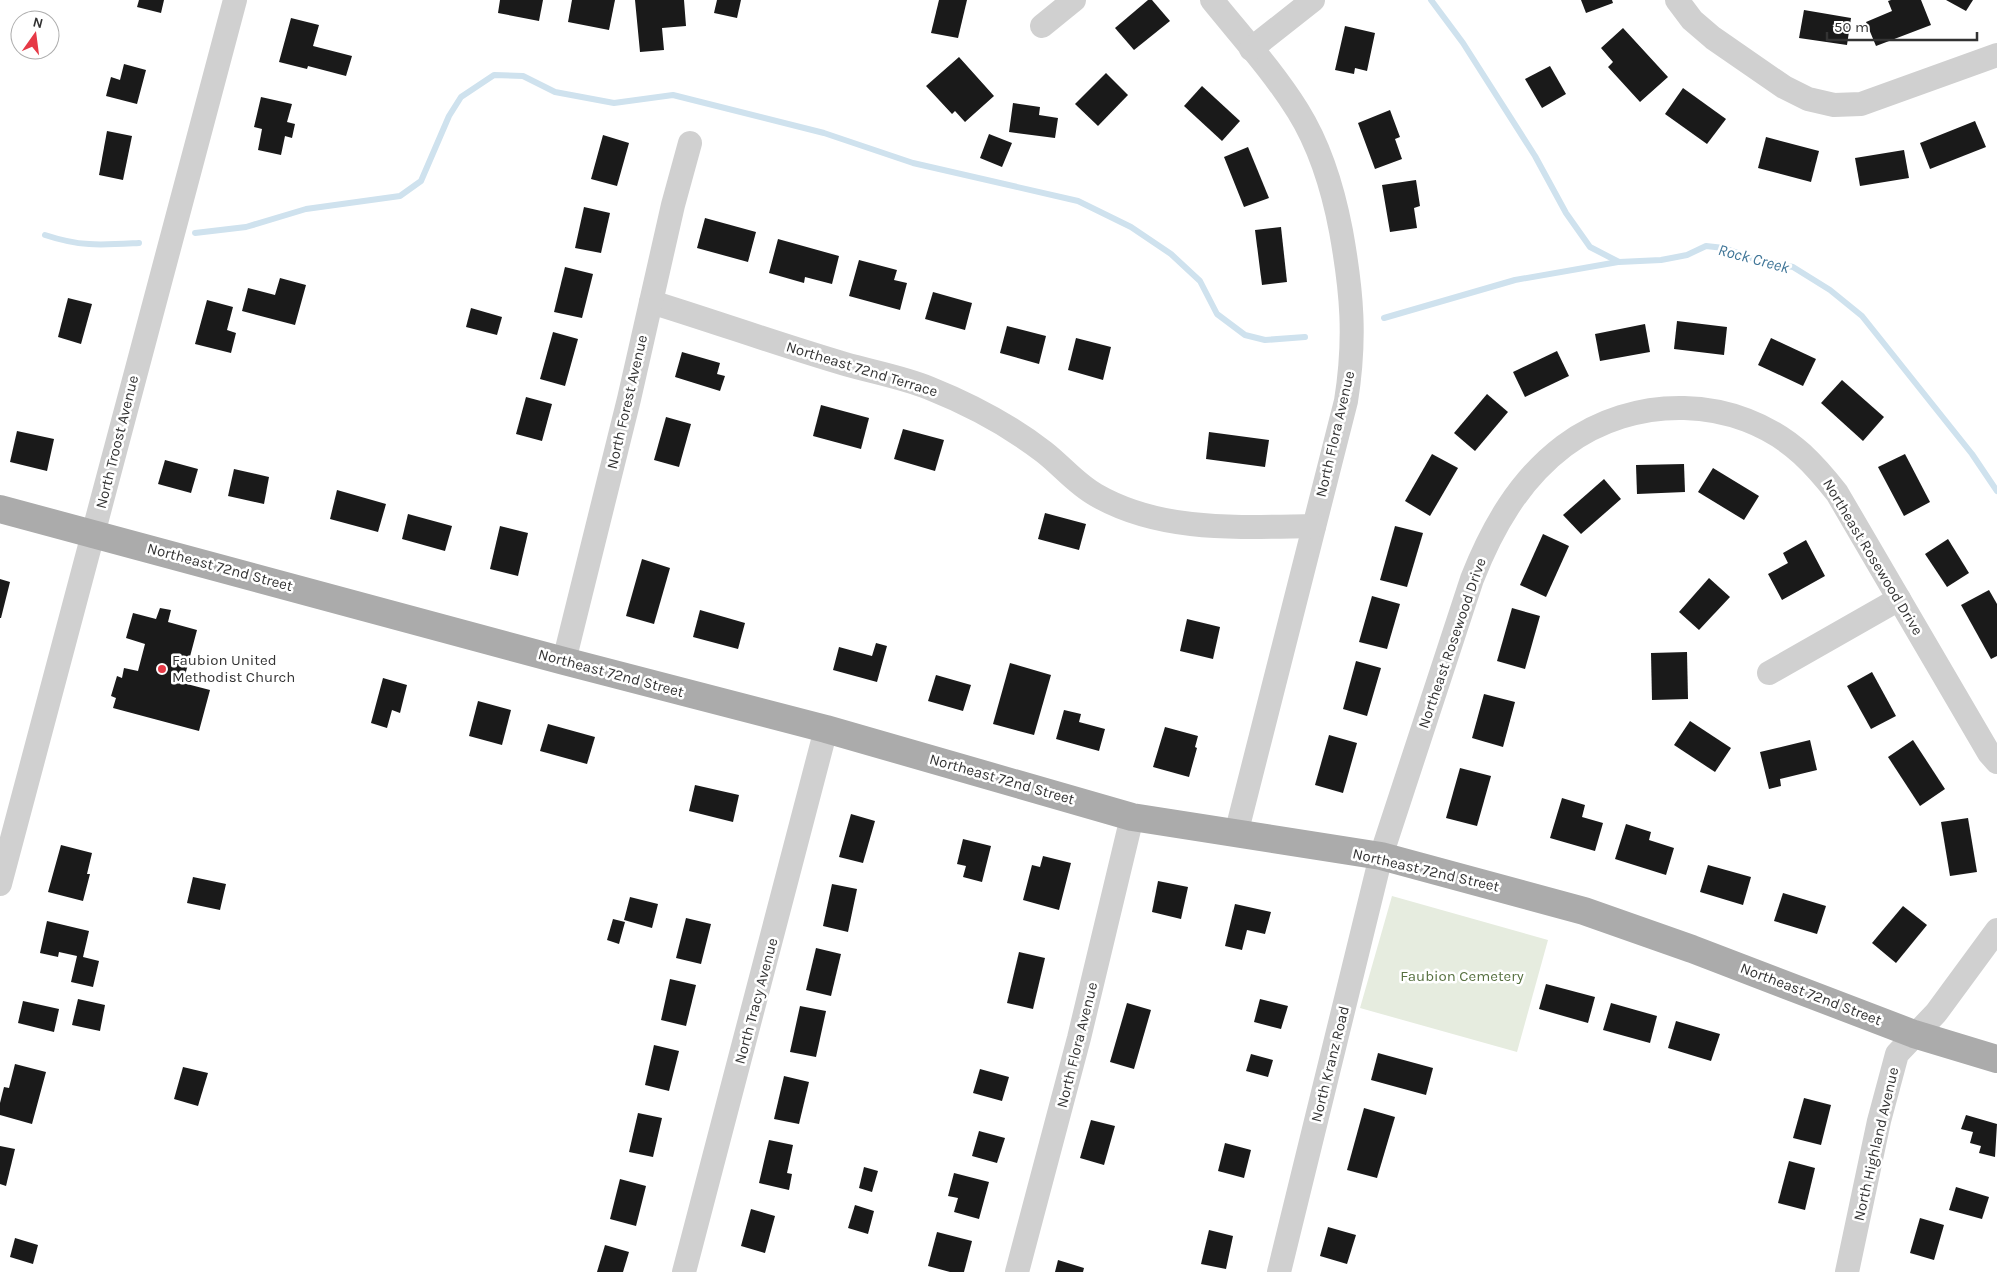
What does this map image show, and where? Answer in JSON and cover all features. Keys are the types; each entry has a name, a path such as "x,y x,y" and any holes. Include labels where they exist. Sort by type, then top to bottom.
{"main road":[{"name":"Northeast 72nd Street","path":"0,509 564,661 826,729 1132,817 1380,856 1584,910 1914,1034 1997,1059"}],"street":[{"name":"North Troost Avenue","path":"0,884 235,0"},
{"path":"1042,26 1074,0"},
{"name":"North Flora Avenue","path":"1212,0 1290,98 1314,139 1326,168 1335,198 1349,274 1353,325 1350,375 1346,401 1236,834"},
{"path":"1251,49 1313,0"},
{"path":"1677,0 1692,20 1713,38 1784,87 1808,99 1834,105 1861,104 1997,56"},
{"name":"North Forest Avenue","path":"564,661 673,205 690,143"},
{"name":"Northeast 72nd Terrace","path":"651,302 846,364 898,377 929,388 974,408 1018,434 1045,453 1074,480 1095,495 1117,506 1146,516 1188,524 1230,528 1314,526"},
{"name":"Northeast Rosewood Drive","path":"1380,856 1472,578 1484,548 1505,510 1522,487 1564,446 1586,432 1611,420 1644,410 1691,407 1725,412 1756,423 1780,437 1801,453 1837,493 1989,753 1997,762"},
{"path":"1769,673 1899,599"},
{"name":"North Tracy Avenue","path":"684,1272 826,729"},
{"name":"North Flora Avenue","path":"1017,1272 1079,1038 1132,817"},
{"name":"North Kranz Road","path":"1279,1272 1380,856"},
{"name":"North Highland Avenue","path":"1847,1272 1879,1121 1897,1054 1936,1013 1997,930"}],"green space":[{"name":"Faubion Cemetery","path":"1392,896 1548,940 1517,1052 1360,1008"}],"building":[{"path":"139,0 164,0 161,13 137,7"},
{"path":"500,0 543,0 539,21 498,13"},
{"path":"572,0 615,0 609,30 568,22"},
{"path":"635,0 684,0 686,26 662,28 664,50 640,52"},
{"path":"717,0 741,0 737,18 714,13"},
{"path":"939,0 967,0 958,38 931,33"},
{"path":"1148,0 1152,0 1170,21 1134,50 1115,28"},
{"path":"1581,0 1612,0 1613,3 1586,13"},
{"path":"1921,0 1931,25 1876,46 1866,22 1892,11 1888,1"},
{"path":"1946,0 1973,0 1966,11"},
{"path":"1804,10 1851,18 1847,45 1799,38"},
{"path":"291,18 319,25 313,46 352,56 346,76 308,66 307,69 279,62"},
{"path":"1345,26 1375,33 1367,71 1355,68 1354,74 1335,70"},
{"path":"1623,28 1668,77 1640,102 1608,67 1613,62 1601,48"},
{"path":"959,57 994,96 965,122 955,111 952,114 926,86"},
{"path":"124,64 146,70 137,104 106,96 111,77 120,80"},
{"path":"1550,66 1566,94 1542,108 1525,79"},
{"path":"1106,73 1128,95 1098,126 1075,104"},
{"path":"1202,86 1240,121 1222,141 1184,106"},
{"path":"1683,88 1726,119 1707,144 1665,114"},
{"path":"261,97 292,104 287,122 295,124 292,138 285,136 281,155 258,150 262,129 254,127"},
{"path":"1013,103 1040,107 1039,115 1058,118 1055,138 1009,132"},
{"path":"1390,110 1400,137 1395,139 1402,159 1375,169 1358,123"},
{"path":"1975,121 1986,147 1930,169 1920,143"},
{"path":"107,131 132,136 123,180 99,175"},
{"path":"989,134 1012,143 1002,167 980,158"},
{"path":"603,135 629,143 617,186 591,179"},
{"path":"1766,137 1819,151 1811,182 1758,168"},
{"path":"1248,147 1269,198 1244,207 1224,157"},
{"path":"1904,150 1909,178 1860,186 1855,158"},
{"path":"1416,180 1420,206 1414,208 1417,228 1390,232 1382,185"},
{"path":"584,207 610,213 601,253 575,248"},
{"path":"705,218 756,232 748,262 697,248"},
{"path":"1281,227 1287,282 1262,285 1255,230"},
{"path":"778,239 839,256 832,284 805,277 804,283 769,273"},
{"path":"859,260 897,270 894,280 907,283 900,310 849,296"},
{"path":"565,267 593,274 582,318 554,312"},
{"path":"280,278 306,285 295,325 242,311 248,288 275,295"},
{"path":"933,292 972,303 965,330 925,319"},
{"path":"68,298 92,304 81,344 58,337"},
{"path":"207,300 233,307 227,330 236,333 231,353 195,344"},
{"path":"471,308 502,317 497,335 466,327"},
{"path":"1677,321 1727,327 1724,355 1674,349"},
{"path":"1645,324 1650,352 1600,361 1595,334"},
{"path":"1007,326 1046,336 1039,364 1000,353"},
{"path":"553,332 578,339 565,386 540,379"},
{"path":"1076,338 1111,347 1103,380 1068,370"},
{"path":"1771,338 1816,359 1803,386 1758,365"},
{"path":"1557,351 1569,376 1525,397 1513,372"},
{"path":"682,352 720,363 717,374 725,376 720,391 675,377"},
{"path":"1842,380 1884,417 1863,441 1821,403"},
{"path":"1487,394 1508,412 1475,451 1454,433"},
{"path":"526,397 552,404 542,441 516,434"},
{"path":"821,405 869,418 861,449 813,436"},
{"path":"666,417 691,424 679,467 654,460"},
{"path":"903,429 944,440 935,471 894,459"},
{"path":"17,431 54,439 47,471 10,462"},
{"path":"1209,432 1269,440 1265,467 1206,459"},
{"path":"1432,454 1458,468 1430,516 1405,501"},
{"path":"1905,454 1930,502 1904,516 1878,467"},
{"path":"165,460 198,469 191,493 158,484"},
{"path":"1684,464 1685,492 1637,494 1636,465"},
{"path":"1713,468 1759,496 1744,520 1698,492"},
{"path":"234,469 269,477 264,504 228,496"},
{"path":"1604,479 1621,499 1581,534 1563,515"},
{"path":"337,490 386,504 378,532 330,519"},
{"path":"1045,513 1086,524 1079,550 1038,539"},
{"path":"408,514 452,526 445,551 402,539"},
{"path":"500,526 528,533 518,576 490,569"},
{"path":"1395,526 1423,533 1407,587 1380,580"},
{"path":"1543,534 1569,546 1546,597 1520,585"},
{"path":"1948,539 1969,573 1947,587 1925,554"},
{"path":"1806,540 1825,576 1782,600 1768,574 1788,563 1783,553"},
{"path":"642,559 670,568 654,624 626,616"},
{"path":"1709,578 1730,597 1699,630 1679,612"},
{"path":"0,579 10,582 1,618 0,618"},
{"path":"1989,590 1997,604 1997,656 1991,659 1961,605"},
{"path":"1372,596 1400,604 1387,649 1359,642"},
{"name":"Faubion United Methodist Church","path":"160,608 171,610 168,622 197,630 183,683 210,690 199,731 113,708 116,698 111,696 117,676 122,678 124,668 138,671 145,644 126,638 133,613 156,619"},
{"path":"1512,608 1540,616 1525,669 1497,661"},
{"path":"700,610 745,623 738,649 693,637"},
{"path":"1187,619 1220,627 1213,659 1180,651"},
{"path":"876,643 887,646 877,682 833,670 839,647 872,656"},
{"path":"1687,652 1688,699 1652,700 1651,653"},
{"path":"1356,661 1381,668 1367,716 1343,709"},
{"path":"1010,663 1051,675 1034,735 993,724"},
{"path":"1872,672 1896,716 1871,729 1847,686"},
{"path":"936,675 971,685 963,711 928,701"},
{"path":"383,678 407,685 400,713 392,710 387,728 371,723"},
{"path":"1484,694 1515,702 1503,747 1472,738"},
{"path":"478,701 511,710 502,745 469,736"},
{"path":"1064,710 1081,714 1079,722 1105,729 1099,751 1056,739"},
{"path":"1690,721 1731,748 1715,772 1674,745"},
{"path":"548,724 595,737 587,764 540,751"},
{"path":"1165,727 1198,736 1195,747 1197,748 1189,777 1153,767"},
{"path":"1329,735 1357,743 1343,793 1315,785"},
{"path":"1810,740 1817,770 1780,779 1781,786 1769,789 1760,752"},
{"path":"1913,740 1945,789 1920,806 1888,757"},
{"path":"1460,768 1491,776 1477,826 1446,818"},
{"path":"695,785 739,795 733,822 689,811"},
{"path":"1562,798 1585,805 1582,817 1603,823 1595,851 1550,838"},
{"path":"851,814 875,821 863,863 839,857"},
{"path":"1968,818 1977,872 1950,876 1941,822"},
{"path":"1626,824 1651,832 1649,840 1674,848 1666,875 1615,859"},
{"path":"963,839 991,846 982,882 963,877 966,866 957,864"},
{"path":"61,845 92,853 87,874 90,874 83,901 48,892"},
{"path":"1043,856 1071,863 1059,910 1023,900 1032,865 1040,867"},
{"path":"1708,865 1751,877 1743,905 1700,892"},
{"path":"193,877 226,884 220,910 187,903"},
{"path":"1158,881 1188,887 1181,919 1152,912"},
{"path":"832,884 857,889 848,932 823,926"},
{"path":"1783,893 1826,906 1817,934 1774,921"},
{"path":"630,897 658,904 652,928 624,920"},
{"path":"1235,904 1271,912 1265,934 1247,930 1242,950 1225,946"},
{"path":"1903,906 1927,925 1896,963 1872,943"},
{"path":"686,918 711,924 701,964 676,958"},
{"path":"613,919 625,922 619,944 607,940"},
{"path":"47,921 89,931 83,957 99,961 93,987 71,982 77,956 59,952 58,957 40,953"},
{"path":"816,948 841,954 831,996 806,990"},
{"path":"1019,952 1045,958 1033,1009 1007,1003"},
{"path":"670,979 696,985 686,1026 661,1020"},
{"path":"1546,984 1595,997 1588,1023 1539,1009"},
{"path":"78,999 105,1005 100,1031 72,1025"},
{"path":"1260,999 1288,1006 1281,1029 1254,1022"},
{"path":"23,1001 59,1009 54,1032 18,1023"},
{"path":"1127,1003 1151,1010 1134,1069 1110,1062"},
{"path":"1611,1003 1657,1016 1650,1043 1603,1030"},
{"path":"800,1006 826,1011 816,1057 790,1052"},
{"path":"1676,1021 1720,1034 1711,1061 1668,1048"},
{"path":"654,1045 679,1051 669,1091 645,1085"},
{"path":"1378,1053 1433,1068 1426,1095 1371,1080"},
{"path":"1251,1054 1273,1060 1268,1077 1246,1071"},
{"path":"15,1064 46,1072 32,1124 0,1115 0,1103 4,1087 9,1088"},
{"path":"183,1067 208,1073 198,1106 174,1099"},
{"path":"980,1069 1009,1077 1002,1101 973,1093"},
{"path":"784,1076 809,1082 799,1124 774,1119"},
{"path":"1804,1098 1831,1105 1821,1145 1793,1138"},
{"path":"1364,1108 1395,1117 1377,1178 1347,1170"},
{"path":"638,1113 662,1118 653,1157 629,1152"},
{"path":"1966,1115 1997,1124 1995,1157 1979,1153 1981,1146 1970,1143 1973,1132 1961,1129"},
{"path":"1091,1120 1115,1126 1104,1165 1080,1158"},
{"path":"979,1131 1005,1138 997,1163 972,1156"},
{"path":"769,1140 793,1145 787,1173 792,1174 789,1190 759,1183"},
{"path":"1225,1143 1251,1150 1244,1178 1218,1171"},
{"path":"0,1146 15,1149 6,1186 0,1184"},
{"path":"1789,1161 1815,1168 1805,1210 1778,1203"},
{"path":"864,1167 878,1171 872,1192 859,1188"},
{"path":"954,1173 989,1182 979,1219 954,1212 958,1198 948,1196"},
{"path":"620,1179 646,1186 636,1226 610,1219"},
{"path":"1956,1187 1989,1197 1982,1219 1949,1210"},
{"path":"855,1205 874,1211 868,1234 848,1228"},
{"path":"751,1209 775,1216 765,1253 741,1246"},
{"path":"1920,1218 1944,1225 1934,1260 1910,1253"},
{"path":"1328,1227 1356,1235 1347,1264 1320,1256"},
{"path":"1209,1230 1233,1236 1226,1269 1201,1264"},
{"path":"937,1232 972,1241 964,1272 950,1272 928,1266"},
{"path":"15,1238 38,1245 33,1264 10,1257"},
{"path":"605,1245 629,1252 623,1272 597,1272"},
{"path":"1058,1260 1084,1268 1083,1272 1055,1272"}],"waterway":[{"name":"Rock Creek","path":"1431,0 1463,43 1535,156 1566,213 1590,247 1619,262 1661,260 1687,255 1706,246 1724,248 1754,259 1793,267 1830,290 1862,316 1972,454 1997,491"},
{"path":"195,233 246,227 306,209 400,196 421,181 449,116 461,97 494,75 523,76 555,92 614,103 673,95 824,133 913,163 1078,201 1131,227 1171,254 1200,281 1217,314 1245,335 1265,340 1305,337"},
{"path":"45,235 70,242 102,245 139,243"},
{"path":"1384,318 1515,280 1618,262"}],"place":[{"name":"Faubion United Methodist Church","path":"162,669"}]}
